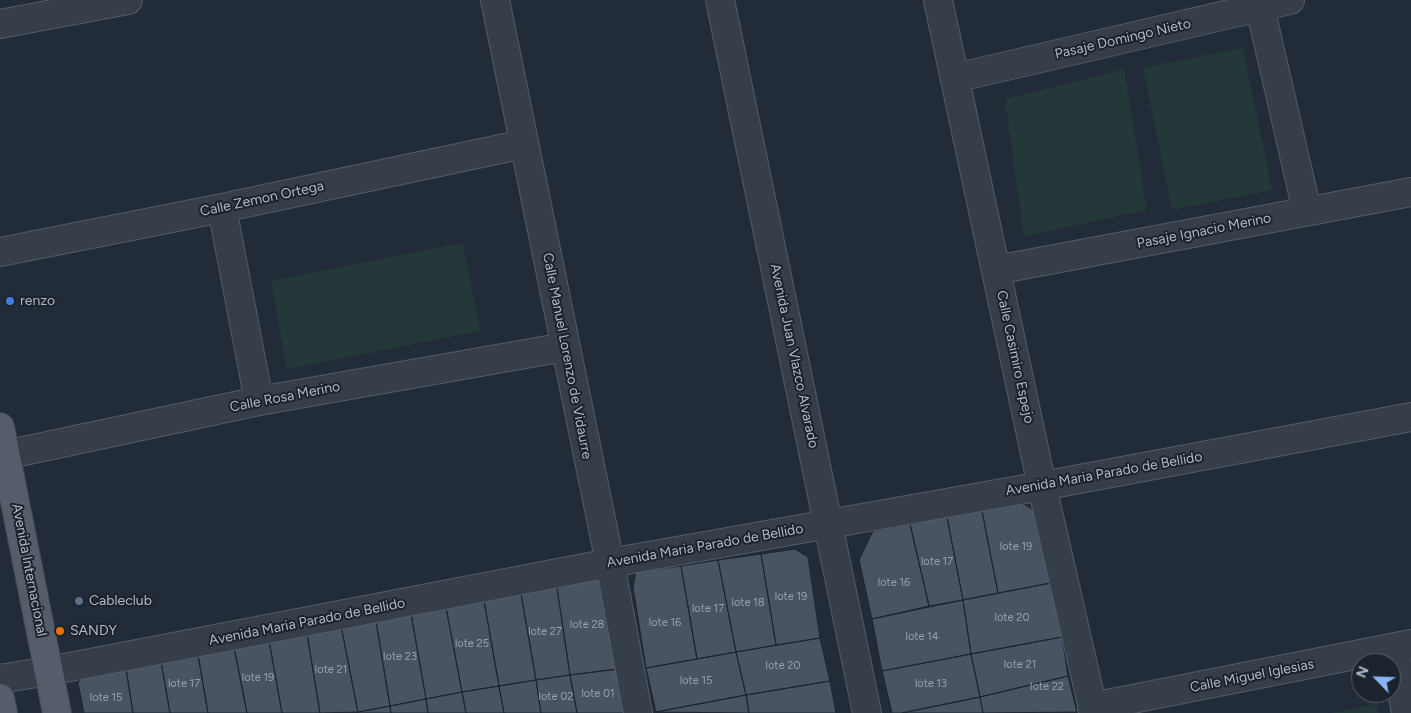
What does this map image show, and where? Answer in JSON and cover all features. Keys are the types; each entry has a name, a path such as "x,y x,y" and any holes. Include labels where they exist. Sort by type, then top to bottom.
{"main road":[{"name":"Avenida Internacional","path":"0,428 57,713"},
{"path":"0,698 3,713"}],"street":[{"path":"0,24 128,0"},
{"name":"Calle Manuel Lorenzo de Vidaurre","path":"495,0 610,564 638,713"},
{"name":"Avenida Juan Vlazco Alvarado","path":"720,0 867,713"},
{"name":"Calle Casimiro Espejo","path":"938,0 1042,486 1093,710"},
{"name":"Pasaje Domingo Nieto","path":"955,78 1290,0"},
{"path":"1260,7 1307,212"},
{"name":"Calle Zemon Ortega","path":"0,252 222,208 524,144"},
{"name":"Pasaje Ignacio Merino","path":"996,270 1411,192"},
{"path":"222,208 259,401"},
{"name":"Calle Rosa Merino","path":"6,455 259,401 566,348"},
{"name":"Avenida Maria Parado de Bellido","path":"0,679 610,564 1411,417"},
{"path":"1403,646 1406,713"},
{"name":"Calle Miguel Iglesias","path":"1093,710 1403,646"}],"green space":[{"path":"1243,48 1272,190 1172,210 1143,68"},
{"path":"1124,69 1147,210 1024,236 1005,99"},
{"path":"463,243 480,331 287,369 271,281"},
{"path":"1376,704 1378,713 1331,713"}],"building":[{"path":"1022,503 1037,512 1051,583 998,593 982,511"},
{"path":"982,511 998,593 963,600 947,517"},
{"path":"947,517 963,600 929,606 910,524"},
{"path":"910,524 929,606 872,619 859,560 873,531"},
{"path":"795,549 808,557 820,638 776,645 761,554"},
{"path":"761,554 776,645 736,652 718,560"},
{"path":"718,560 736,652 697,659 681,566"},
{"path":"681,566 697,659 646,668 633,587 636,572"},
{"path":"595,575 605,582 618,669 570,675 556,581"},
{"path":"556,581 570,675 536,680 520,588"},
{"path":"1051,583 1062,637 971,654 963,600"},
{"path":"520,588 536,680 499,686 483,595"},
{"path":"483,595 499,686 462,692 445,602"},
{"path":"963,600 971,654 882,671 872,619"},
{"path":"445,602 462,692 426,699 410,608"},
{"path":"410,608 426,699 390,706 375,615"},
{"path":"375,615 390,706 358,712 340,621"},
{"path":"340,621 358,712 320,713 306,628"},
{"path":"306,628 320,713 282,713 268,635"},
{"path":"268,635 282,713 247,713 233,642"},
{"path":"1062,637 1068,676 980,697 971,654"},
{"path":"820,638 830,681 746,695 736,652"},
{"path":"233,642 247,713 208,713 197,649"},
{"path":"197,649 208,713 170,713 160,656"},
{"path":"736,652 746,695 656,712 646,668"},
{"path":"971,654 980,697 902,713 892,713 882,671"},
{"path":"160,656 170,713 133,713 125,662"},
{"path":"125,662 133,713 84,713 78,683 86,671"},
{"path":"618,669 626,713 577,713 570,675"},
{"path":"570,675 577,713 541,713 536,680"},
{"path":"1068,676 1077,712 983,713 980,697"},
{"path":"536,680 541,713 504,713 499,686"},
{"path":"830,681 836,713 749,713 746,695"},
{"path":"499,686 504,713 466,713 462,692"},
{"path":"462,692 466,713 428,713 426,699"},
{"path":"746,695 749,713 656,712"},
{"path":"980,697 983,713 902,713"},
{"path":"426,699 428,713 391,713 390,706"},
{"path":"390,706 391,713 358,713 358,712"}],"place":[{"name":"renzo","path":"10,301"},
{"name":"Cableclub","path":"79,601"},
{"name":"SANDY","path":"60,631"}]}
